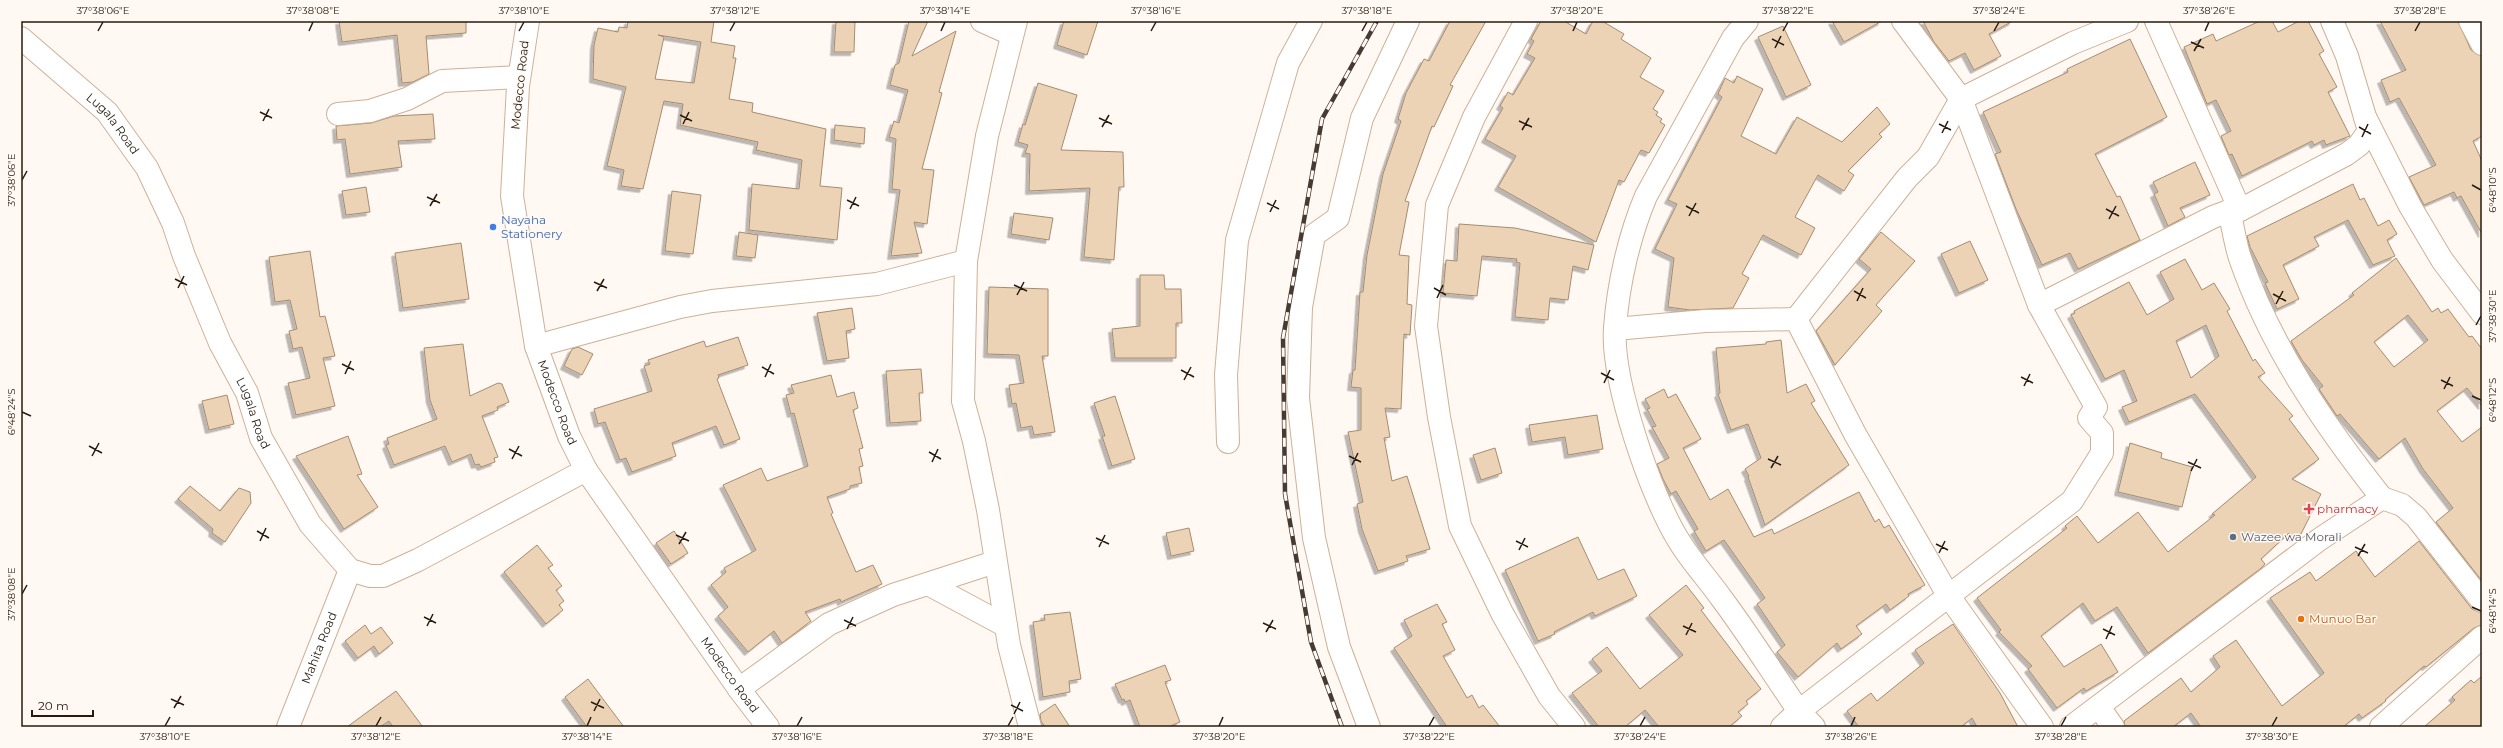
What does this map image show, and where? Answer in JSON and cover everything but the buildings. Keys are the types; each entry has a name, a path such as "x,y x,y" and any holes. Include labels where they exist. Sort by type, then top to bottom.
{"street":[{"name":"Modecco Road","path":"528,21 519,77 512,196 536,346 569,436 586,470 739,689 768,727"},
{"path":"982,21 1014,28 981,166 966,261 963,401 974,441 988,510 1006,626 1030,727"},
{"path":"1228,442 1226,375 1237,240 1288,63 1311,21"},
{"path":"1369,727 1339,647 1314,538 1298,398 1301,307 1314,235 1338,218 1362,118 1408,21"},
{"path":"1526,21 1474,117 1437,205 1426,326 1439,417 1460,526 1506,620 1549,696 1574,727"},
{"path":"1747,21 1733,38 1646,196 1636,219 1628,247 1615,329 1618,374 1650,483 1678,540 1723,600 1799,711 1814,727"},
{"path":"1782,727 1799,711 2072,501 2102,453 2102,433 2089,418 2096,407 2039,305 1961,99 1903,21"},
{"path":"1796,319 1907,178 1928,157 1961,99 2073,43 2127,21"},
{"path":"2156,21 2235,210 2240,258 2284,355 2346,452 2382,498 2402,505 2416,517 2482,601"},
{"path":"2039,305 2192,227 2235,210 2354,149 2369,131 2347,56 2332,21"},
{"path":"2470,21 2482,44"},
{"name":"Lugala Road","path":"21,38 107,112 147,168 173,223 184,256 220,343 247,393 261,438 310,524 350,570"},
{"path":"338,114 370,111 407,99 442,81 519,77"},
{"path":"2365,117 2410,206 2442,260 2482,313"},
{"path":"536,346 680,307 712,301 877,284 966,261"},
{"path":"1615,329 1705,321 1796,319"},
{"path":"1796,319 1855,434 1948,595 2042,727"},
{"path":"350,570 370,576 383,576 418,560 486,522 586,470"},
{"path":"2071,727 2307,548 2382,498"},
{"path":"739,689 829,624 893,595 995,562"},
{"name":"Mahita Road","path":"293,724 350,570"},
{"path":"928,584 1006,626"},
{"path":"2381,727 2482,637"},
{"path":"2099,707 2114,727"}],"railway":[{"path":"1342,727 1311,642 1285,494 1283,338 1322,119 1377,21"}],"place":[{"name":"Nayaha Stationery","path":"493,227"},
{"name":"pharmacy","path":"2309,509"},
{"name":"Wazee wa Morali","path":"2233,537"},
{"name":"Munuo Bar","path":"2301,619"}]}
